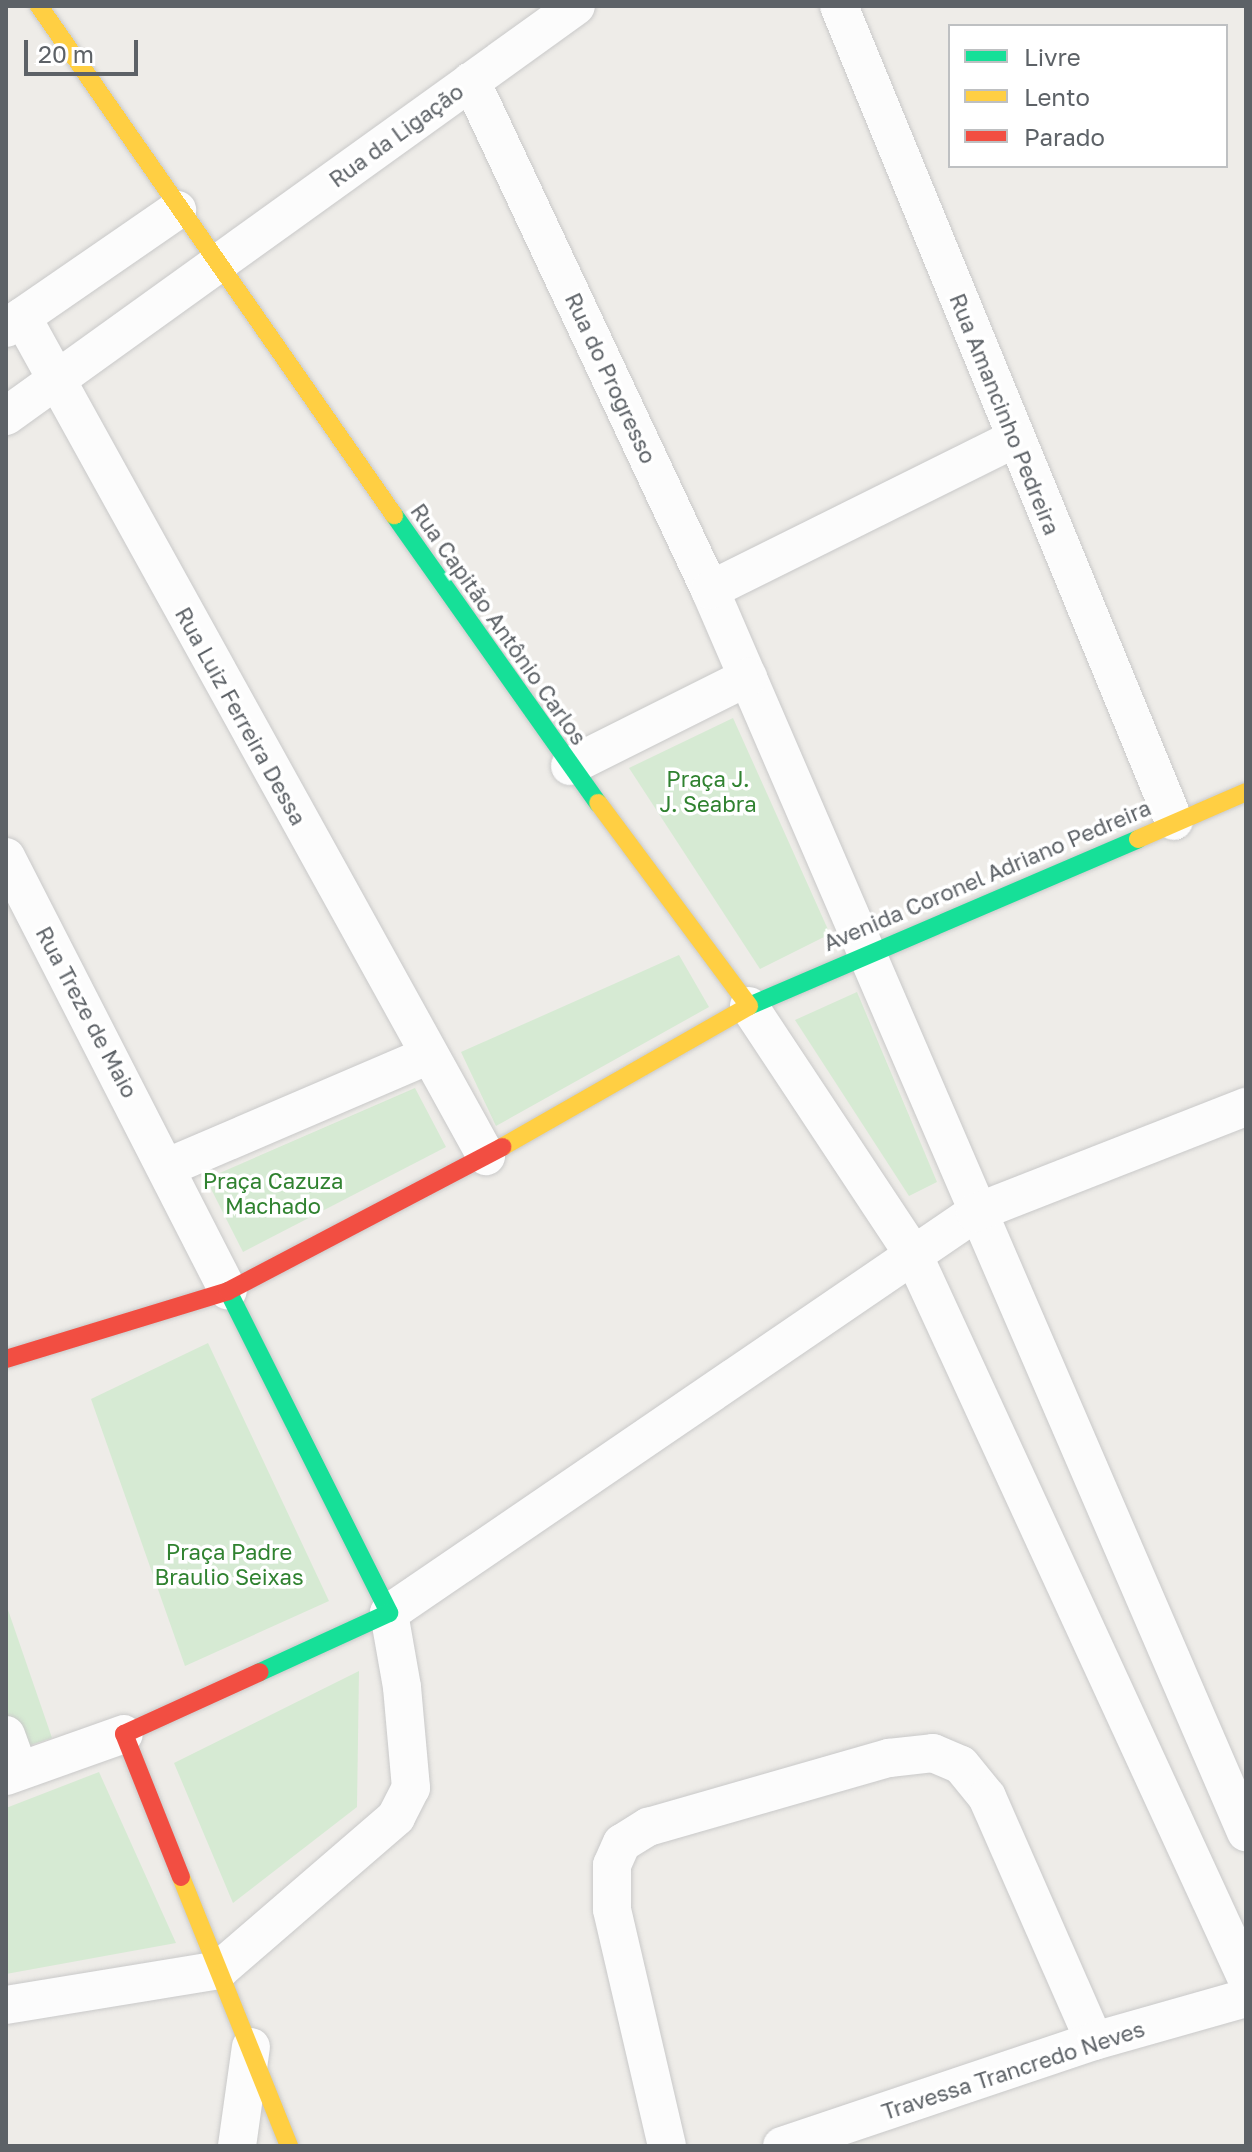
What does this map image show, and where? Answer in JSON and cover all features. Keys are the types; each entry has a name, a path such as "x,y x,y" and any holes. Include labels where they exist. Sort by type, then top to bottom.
{"main road":[{"name":"Rua Capitão Antônio Carlos","path":"39,6 177,210 570,766 749,1006"},
{"name":"Avenida Coronel Adriano Pedreira","path":"749,1006 868,951 1246,792"},
{"path":"6,1359 228,1291 486,1156 749,1006"},
{"path":"228,1291 389,1613 124,1734 289,2146"}],"street":[{"name":"Rua da Ligação","path":"6,416 56,377 217,266 576,6"},
{"name":"Rua Amancinho Pedreira","path":"839,6 1014,439 1174,821"},
{"name":"Rua do Progresso","path":"471,81 748,677"},
{"path":"14,323 177,210"},
{"name":"Rua Luiz Ferreira Dessa","path":"14,323 56,377 427,1056"},
{"path":"710,590 1014,439"},
{"path":"570,766 748,677 868,951 975,1213 1236,1784 1246,1832"},
{"name":"Rua Treze de Maio","path":"6,857 168,1167 228,1291"},
{"path":"749,1006 913,1254 1246,1977"},
{"path":"168,1167 427,1056 486,1156"},
{"path":"6,2005 219,1970 396,1817 411,1788 402,1687 389,1613 975,1213 1246,1107"},
{"path":"6,1735 13,1774 124,1734"},
{"path":"667,2146 612,1909 612,1865 622,1843 648,1827 889,1758 933,1753 961,1765 987,1797 1094,2041"},
{"path":"1170,1808 1236,1784"},
{"name":"Travessa Trancredo Neves","path":"782,2146 1094,2041 1246,1998"},
{"path":"237,2146 251,2047"}],"green space":[{"name":"Praça J. J. Seabra","path":"733,718 830,934 760,969 629,768"},
{"path":"679,955 709,1007 496,1126 461,1052"},
{"path":"857,992 937,1182 909,1196 795,1020"},
{"name":"Praça Cazuza Machado","path":"415,1088 446,1147 243,1252 206,1179"},
{"name":"Praça Padre Braulio Seixas","path":"208,1343 329,1601 185,1666 91,1399"},
{"path":"6,1604 52,1738 6,1753"},
{"path":"359,1671 357,1807 233,1903 174,1763"},
{"path":"99,1772 176,1943 6,1974 6,1808"}],"traffic: fast":[{"path":"394,515 598,803"},
{"path":"749,1006 1138,839"},
{"path":"228,1291 389,1613 260,1672"}],"traffic: slow":[{"path":"39,6 394,515"},
{"path":"1138,839 1246,792"},
{"path":"502,1147 749,1006 598,803"},
{"path":"181,1877 289,2146"}],"traffic: jam":[{"path":"6,1359 228,1291 502,1147"},
{"path":"181,1877 124,1734 260,1672"}]}
